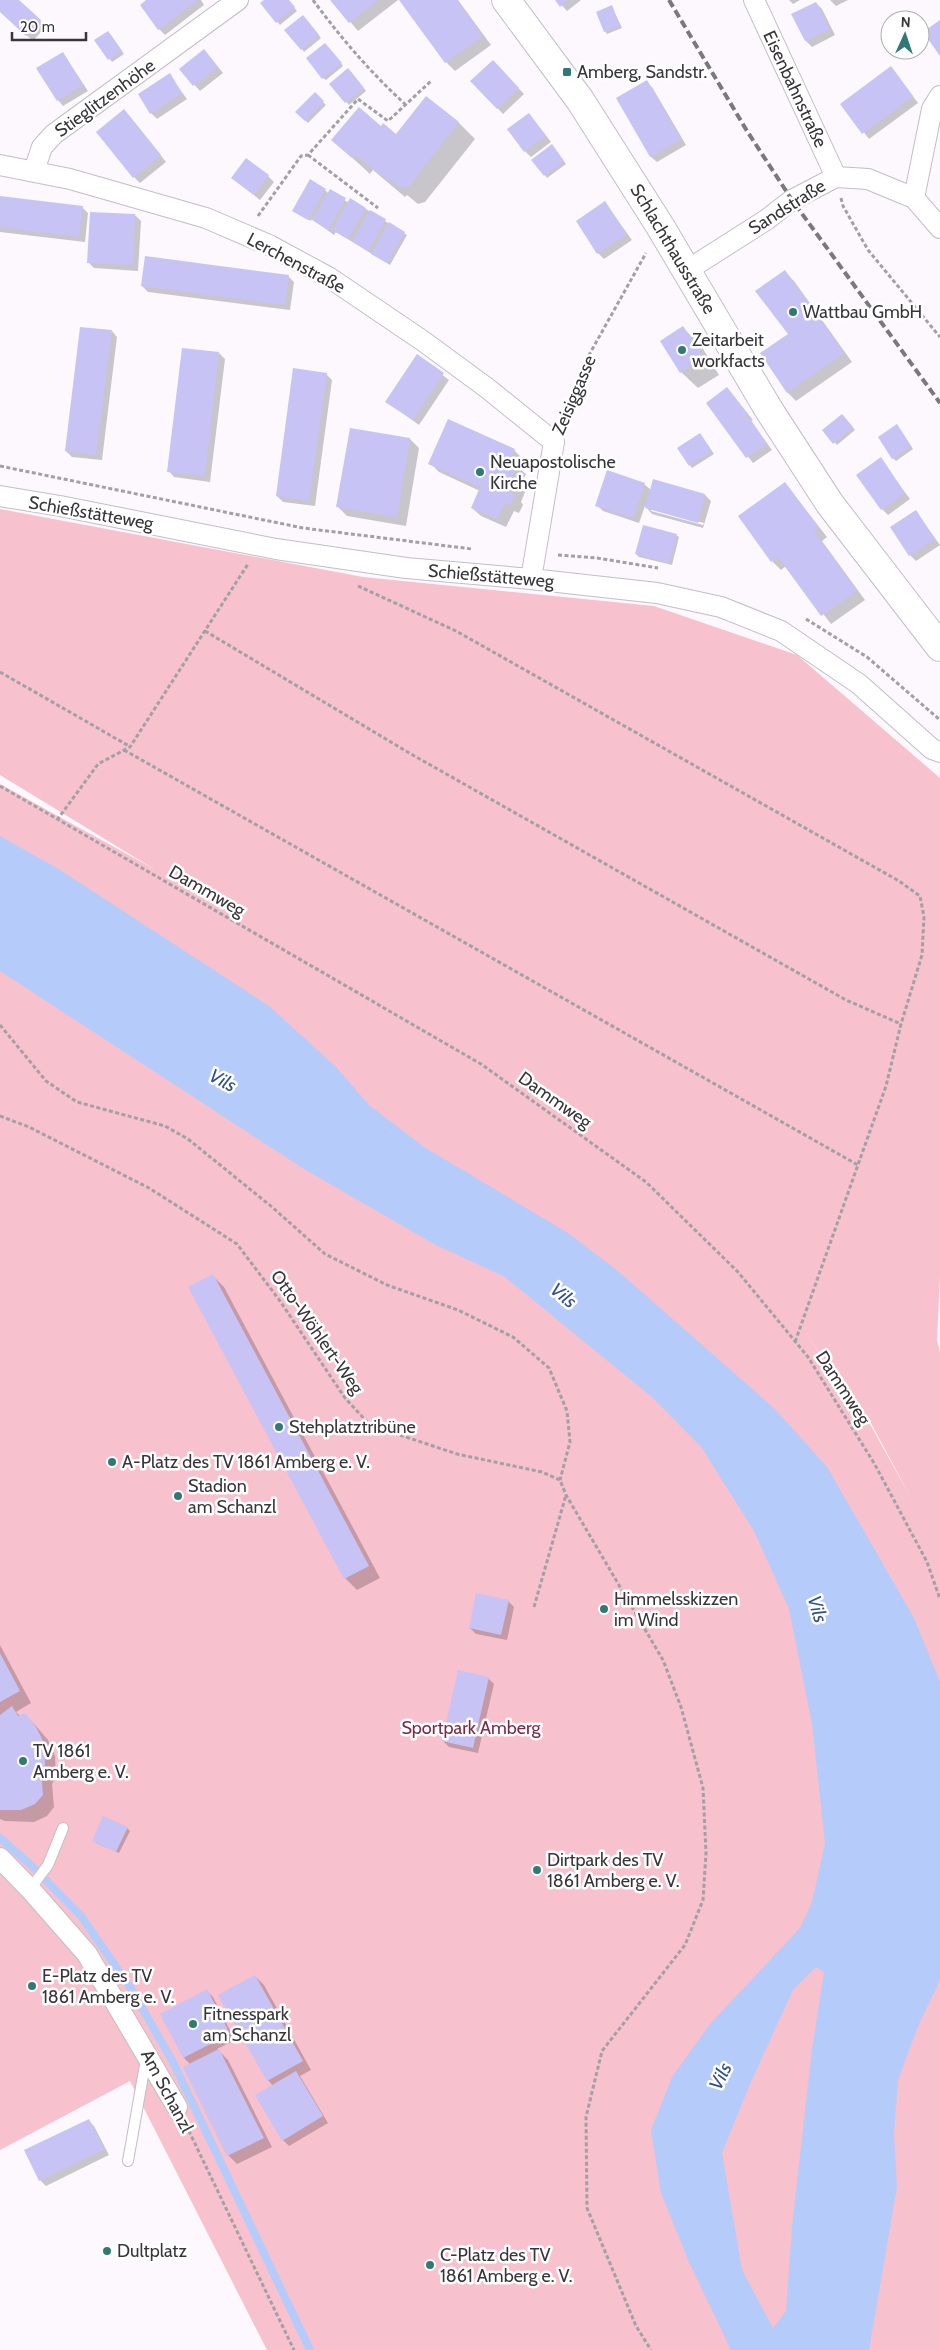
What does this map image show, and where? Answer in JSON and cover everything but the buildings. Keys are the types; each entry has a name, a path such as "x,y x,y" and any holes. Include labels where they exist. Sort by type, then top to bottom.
{"main road":[{"name":"Schlachthausstraße","path":"506,0 580,100 660,226 769,410 830,504 940,647"}],"street":[{"name":"Stieglitzenhöhe","path":"34,171 42,147 54,134 238,0"},
{"name":"Eisenbahnstraße","path":"754,0 836,177"},
{"path":"914,198 932,109 940,96"},
{"name":"Lerchenstraße","path":"0,165 70,179 206,218 269,246 330,278 423,341 487,388 554,442"},
{"name":"Sandstraße","path":"686,271 766,220 792,200 836,177 868,179 914,198 940,228"},
{"name":"Zeisiggasse","path":"531,579 554,442"},
{"name":"Schießstätteweg","path":"0,496 276,549 406,568 657,593 721,607 781,630 859,684 932,749 940,752"},
{"name":"Am Schanzl","path":"0,1858 87,1954 177,2106"}],"lane":[{"path":"30,1889 48,1865 63,1828"},
{"path":"128,2161 147,2054"}],"path":[{"path":"313,0 342,40 374,76 406,104"},
{"path":"264,206 301,156 308,155 358,99 388,121 431,81"},
{"path":"308,155 378,208"},
{"path":"836,177 843,206 868,250 940,337"},
{"name":"Zeisiggasse","path":"554,442 589,355 660,226"},
{"path":"0,466 276,523 477,550"},
{"path":"58,820 98,764 130,747 250,562"},
{"path":"353,584 362,586 456,632 899,881 920,896 924,917 922,955 901,1024 886,1086 795,1342"},
{"path":"205,631 428,764 846,1000 901,1024"},
{"path":"0,672 130,747"},
{"path":"124,750 858,1165"},
{"name":"Dammweg","path":"0,786 480,1064 646,1182 738,1272 808,1357 874,1463 927,1562 940,1599"},
{"path":"0,1025 46,1081 77,1102 165,1126 188,1139 272,1206 325,1254 387,1285 458,1310 513,1337 549,1368 568,1410 570,1442 560,1480 566,1495 664,1660 681,1707 703,1788 706,1853 703,1900 685,1945 602,2051 586,2117 587,2208 636,2326 651,2350"},
{"name":"Otto-Wöhlert-Weg","path":"0,1116 29,1127 149,1188 237,1244 280,1301 345,1398 370,1425 458,1454 542,1472 560,1480"},
{"path":"534,1607 566,1495"},
{"name":"Am Schanzl","path":"177,2106 294,2350"}],"green space":[{"name":"Sportpark Amberg","path":"0,509 363,577 654,606 797,655 940,778 940,1276 937,1340 940,1352 940,2350 267,2350 130,2081 0,2150 0,784 154,869 0,775","holes":["803,1330 872,1425 911,1498 871,1426"]}],"water":[{"name":"Vils","path":"0,836 57,868 269,1006 336,1067 369,1105 424,1147 568,1233 618,1271 775,1409 827,1467 914,1618 940,1682 940,1980 919,2024 898,2080 894,2134 897,2187 869,2350 731,2350 689,2262 661,2193 651,2130 672,2077 710,2024 800,1928 812,1902 825,1843 812,1724 789,1609 754,1531 702,1448 653,1398 505,1277 434,1244 304,1169 0,971","holes":["816,1967 824,1972 812,2049 792,2226 786,2311 773,2328 742,2270 722,2153 750,2084 793,1990"]}],"waterway":[{"path":"0,1838 30,1864 81,1916 130,1987 173,2062 310,2350"}],"railway":[{"path":"669,0 747,131 792,200 940,403"}],"place":[{"name":"Amberg, Sandstr.","path":"567,72"},
{"name":"Wattbau GmbH","path":"793,312"},
{"name":"Zeitarbeit workfacts","path":"682,350"},
{"name":"Neuapostolische Kirche","path":"480,472"},
{"name":"Stehplatztribüne","path":"279,1427"},
{"name":"A-Platz des TV 1861 Amberg e. V.","path":"112,1462"},
{"name":"Stadion am Schanzl","path":"178,1496"},
{"name":"Himmelsskizzen im Wind","path":"604,1609"},
{"name":"TV 1861 Amberg e. V.","path":"23,1761"},
{"name":"Dirtpark des TV 1861 Amberg e. V.","path":"537,1870"},
{"name":"E-Platz des TV 1861 Amberg e. V.","path":"32,1986"},
{"name":"Fitnesspark am Schanzl","path":"193,2024"},
{"name":"Dultplatz","path":"107,2251"},
{"name":"C-Platz des TV 1861 Amberg e. V.","path":"430,2265"}]}
